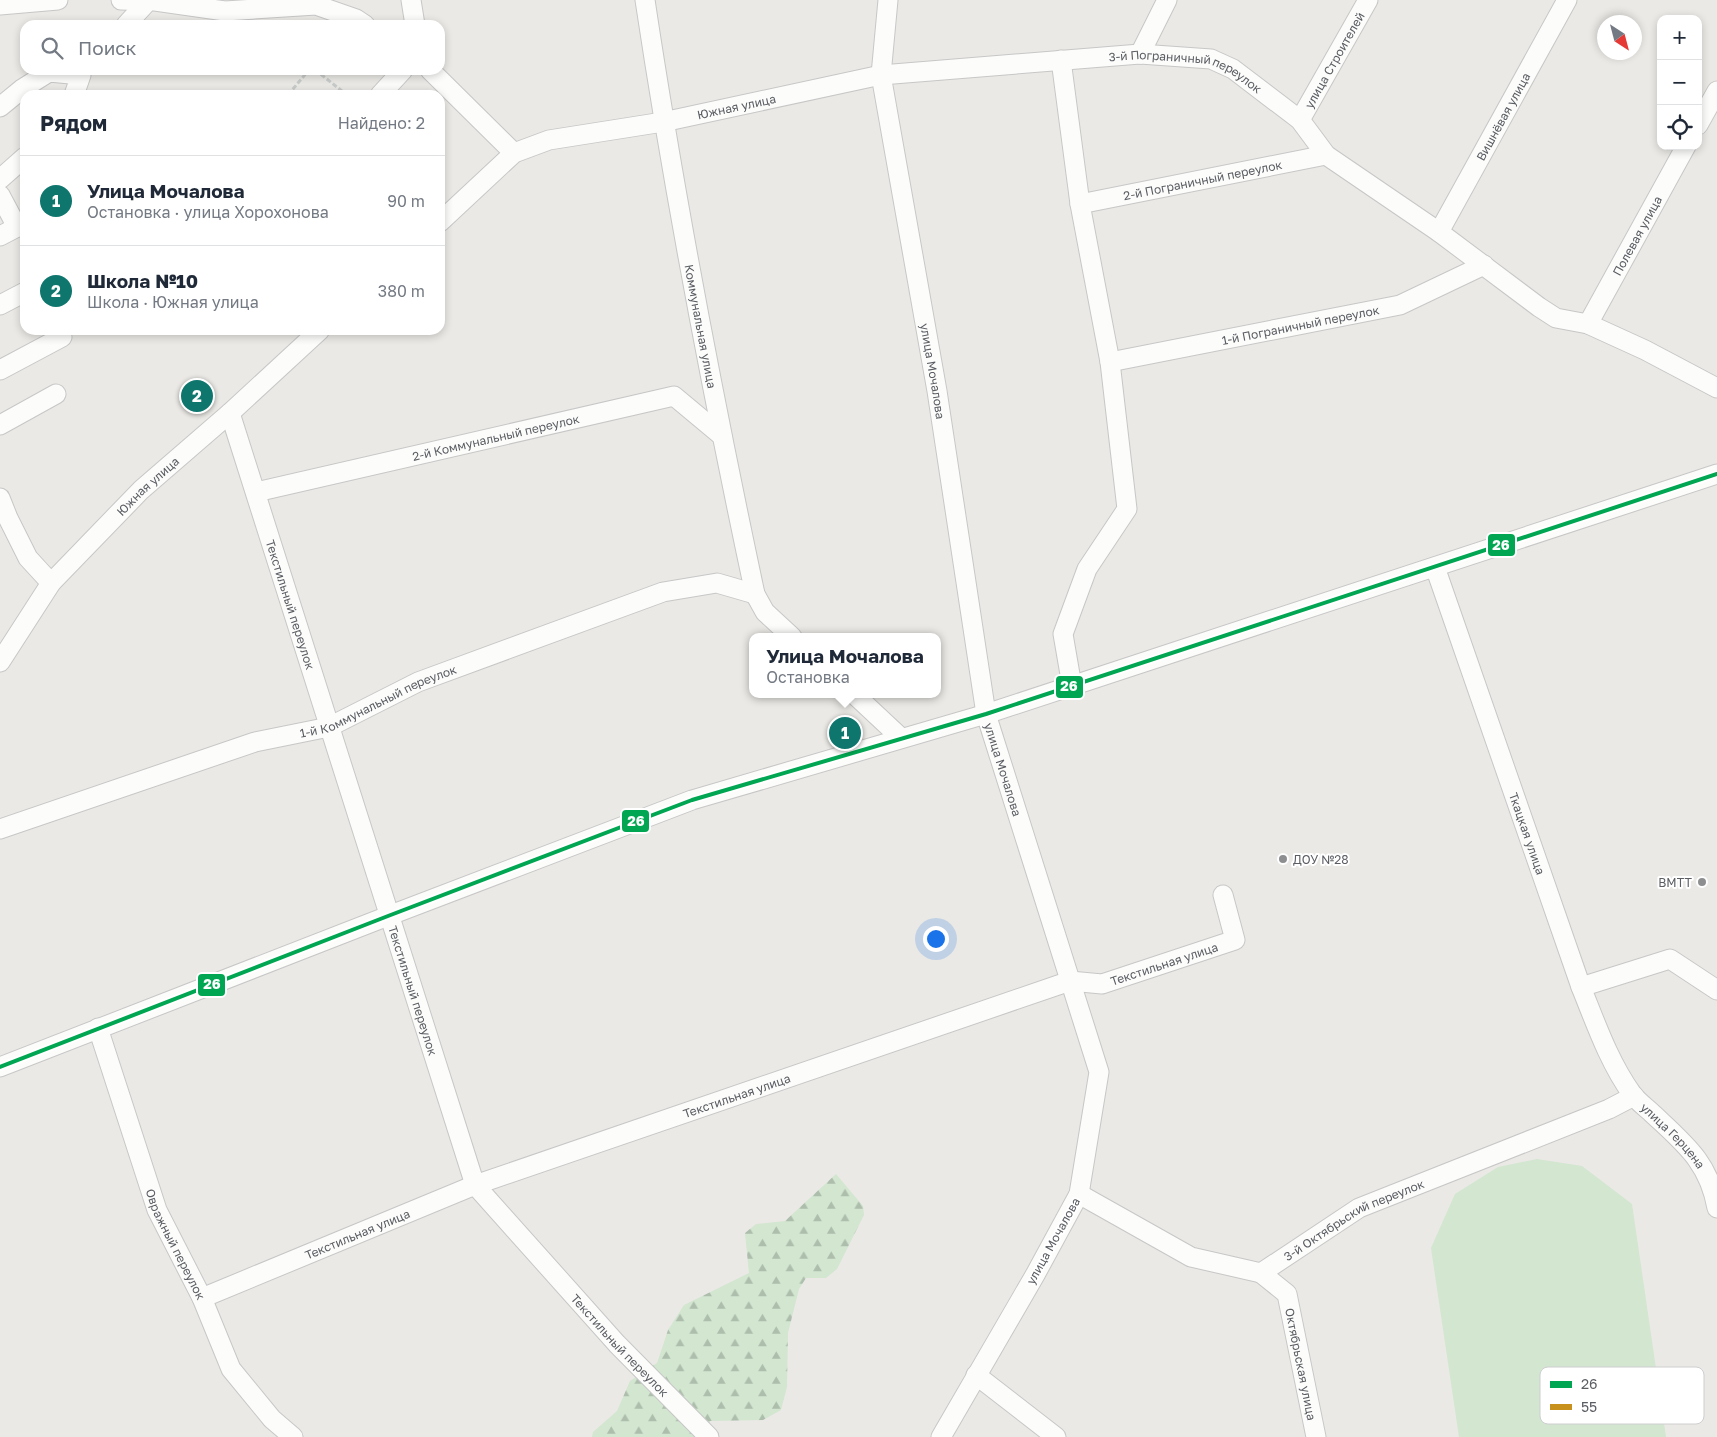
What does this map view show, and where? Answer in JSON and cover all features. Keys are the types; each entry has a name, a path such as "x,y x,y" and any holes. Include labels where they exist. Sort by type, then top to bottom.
{"street":[{"path":"0,5 58,0"},
{"path":"121,0 148,0 225,11 316,5 358,20"},
{"path":"130,20 148,0"},
{"path":"411,0 414,20"},
{"name":"Коммунальная улица","path":"645,0 664,122 722,436 756,594 765,612 788,633"},
{"name":"улица Мочалова","path":"888,0 881,74 938,391 986,714 1099,1072 1079,1194 1035,1275 941,1437"},
{"path":"1140,54 1167,0"},
{"name":"улица Строителей","path":"1300,120 1368,0"},
{"name":"Вишнёвая улица","path":"1439,232 1567,0"},
{"name":"3-й Пограничный переулок","path":"1061,60 1140,54 1211,59 1233,69 1300,120 1326,155 1439,232 1539,307 1556,318 1588,324 1645,350 1717,388"},
{"path":"1061,60 1080,204 1110,362 1127,510 1086,569 1063,634 1072,686"},
{"name":"Южная улица","path":"445,217 514,153 549,140 664,122 881,74 1061,60"},
{"path":"21,90 45,75"},
{"path":"76,90 83,75"},
{"path":"385,90 398,75"},
{"path":"435,75 514,153"},
{"path":"0,107 20,91"},
{"path":"1702,118 1717,91"},
{"name":"Полевая улица","path":"1588,324 1684,150"},
{"name":"2-й Пограничный переулок","path":"1080,204 1326,155"},
{"path":"0,179 20,161"},
{"path":"0,194 20,224"},
{"path":"0,236 20,226"},
{"name":"1-й Пограничный переулок","path":"1110,362 1400,305 1484,265"},
{"path":"0,305 20,295"},
{"name":"Южная улица","path":"0,662 51,583 142,490 230,413 315,335"},
{"path":"0,370 62,338"},
{"path":"0,425 56,394"},
{"name":"2-й Коммунальный переулок","path":"256,492 674,396 722,436"},
{"name":"Текстильный переулок","path":"230,413 388,916 475,1185 617,1344 709,1437"},
{"path":"0,1067 692,800 986,714 1717,474"},
{"path":"0,498 4,520 28,558 51,583"},
{"name":"Ткацкая улица","path":"1435,567 1581,987 1619,1074 1634,1096"},
{"name":"1-й Коммунальный переулок","path":"0,829 255,742 329,727 418,682 663,592 717,583 756,594"},
{"path":"858,698 901,738"},
{"name":"Текстильная улица","path":"202,1298 475,1185 1070,981 1102,984 1235,940 1223,894"},
{"path":"1581,987 1670,959 1717,990"},
{"name":"Овражный переулок","path":"98,1028 157,1210 202,1298 231,1369 272,1420 293,1437"},
{"name":"улица Герцена","path":"1634,1096 1690,1148 1706,1170 1717,1208"},
{"name":"3-й Октябрьский переулок","path":"1261,1273 1360,1208 1609,1109 1634,1096"},
{"path":"1079,1194 1191,1257 1261,1273"},
{"name":"Октябрьская улица","path":"1261,1273 1287,1294 1316,1437"},
{"path":"976,1374 1056,1437"}],"path":[{"path":"292,90 305,75"},
{"path":"322,75 341,90"}],"green space":[{"path":"1537,1159 1582,1166 1632,1204 1656,1367 1540,1367 1540,1424 1664,1424 1666,1437 1459,1437 1431,1248 1455,1194 1498,1167"},
{"path":"836,1174 863,1206 864,1215 837,1269 826,1278 806,1278 799,1289 788,1333 787,1387 781,1410 763,1420 710,1421 706,1437 592,1437 593,1432 617,1411 630,1381 657,1363 668,1330 684,1305 749,1273 745,1233 756,1224 785,1221"}],"transit line":[{"name":"26","path":"0,1067 692,800 986,714 1717,474"}],"place":[{"name":"Школа №10","path":"197,396"},
{"name":"Улица Мочалова","path":"845,733"},
{"name":"ДОУ №28","path":"1283,859"},
{"name":"ВМТТ","path":"1702,882"}]}
